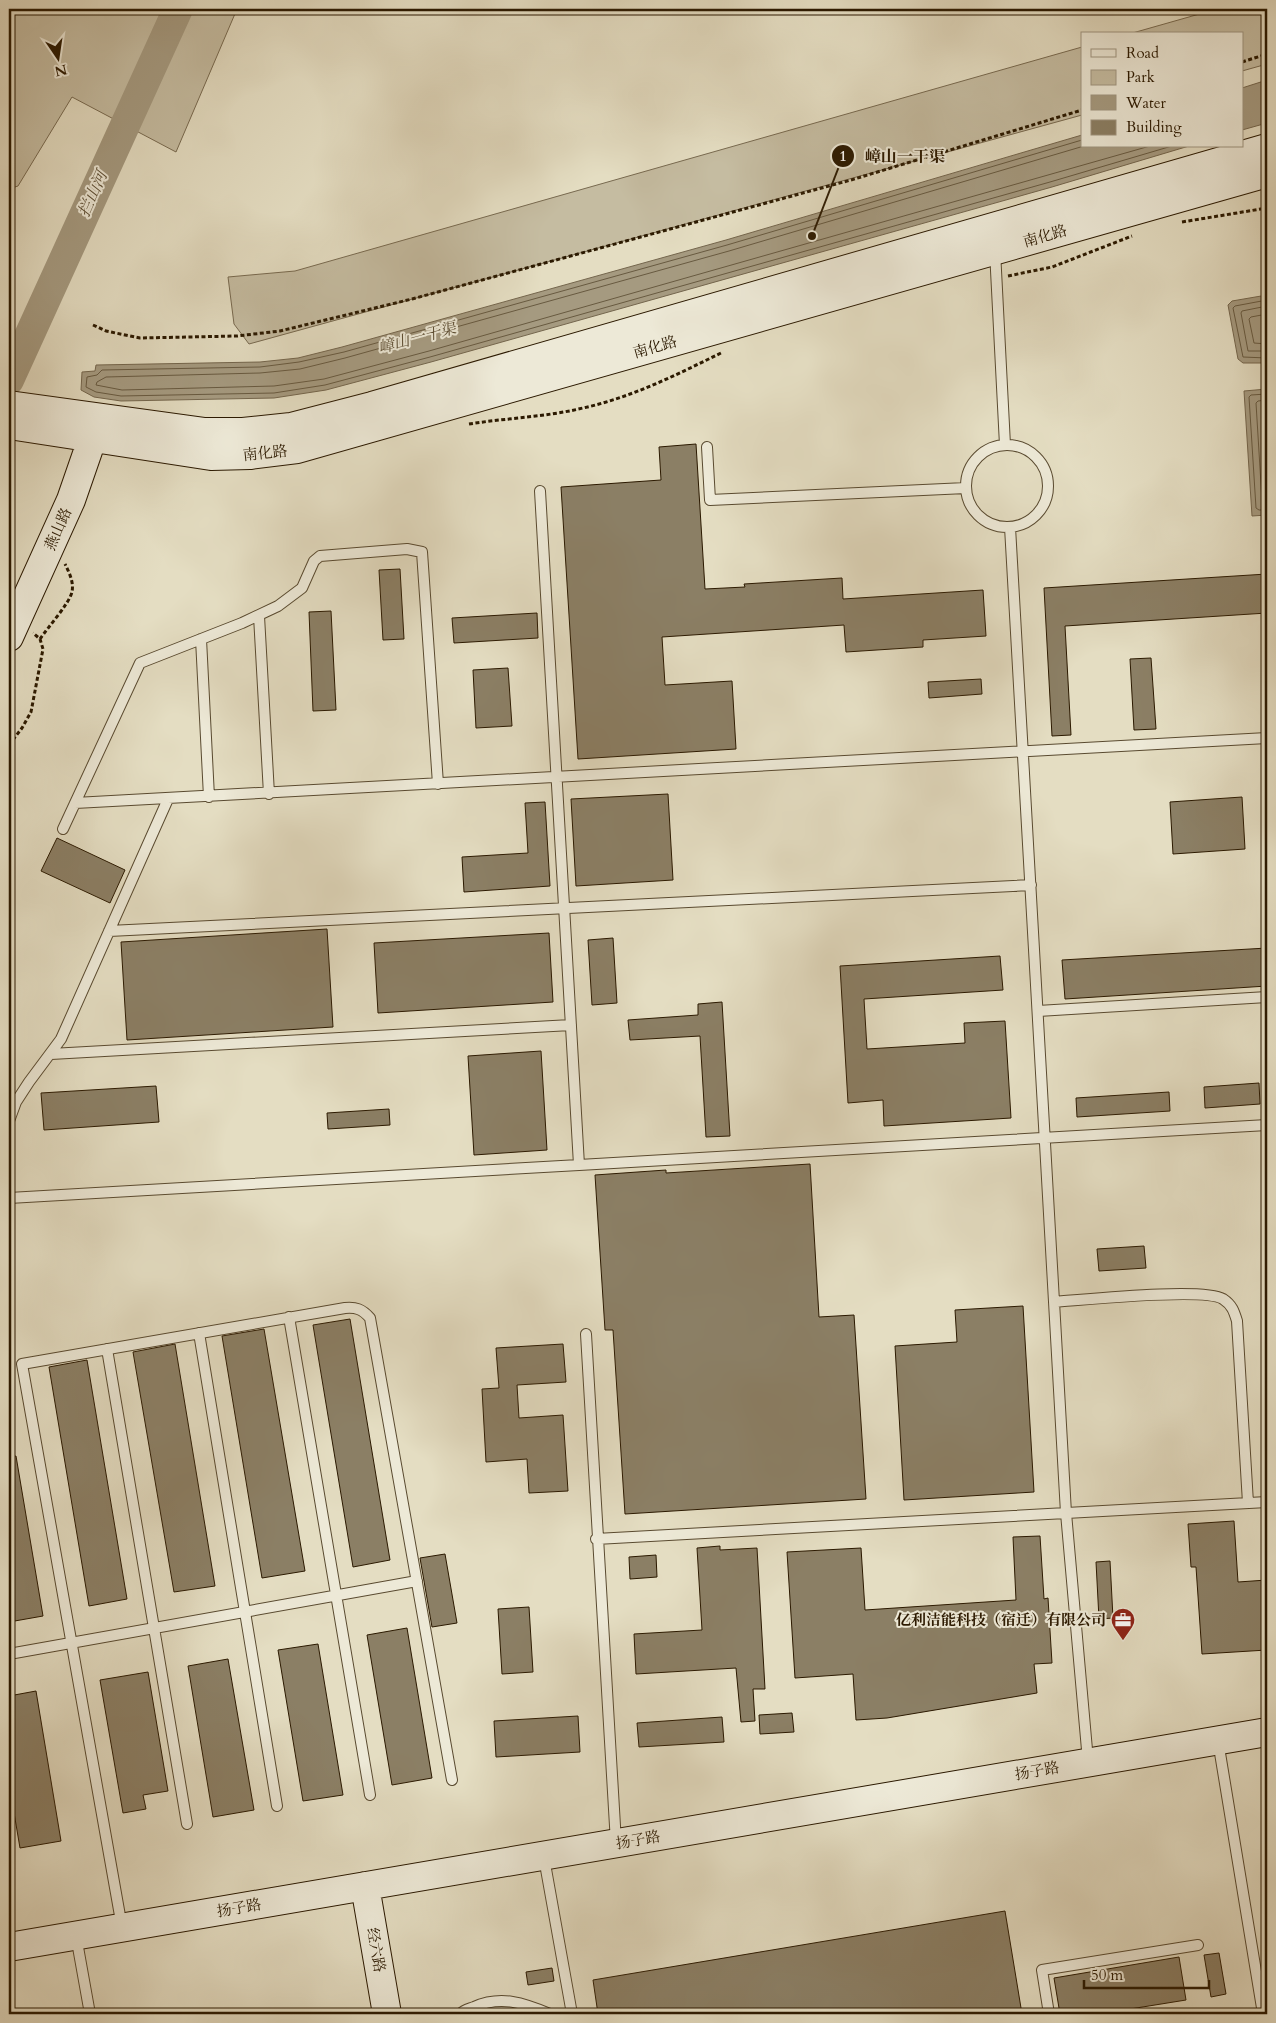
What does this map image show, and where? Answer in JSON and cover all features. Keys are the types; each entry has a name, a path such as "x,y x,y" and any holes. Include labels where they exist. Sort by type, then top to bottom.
{"street":[{"name":"南化路","path":"994,238 1267,148"},
{"name":"南化路","path":"38,420 96,428 205,432 243,432 292,427 994,238 1267,172"},
{"path":"9,405 38,420"},
{"path":"9,425 38,420"},
{"name":"燕山路","path":"12,629 71,500 96,428"},
{"name":"扬子路","path":"9,1947 1267,1732"},
{"name":"经六路","path":"365,1886 387,2014"}],"lane":[{"path":"994,238 1005,445"},
{"path":"1005,445 1019,446 1032,453 1042,463 1048,483 1044,504 1036,515 1024,523 1010,527 998,526 985,521 975,512 969,501 966,488 967,476 976,459 992,447 1005,445"},
{"path":"707,448 710,500 966,488"},
{"path":"540,491 579,1165"},
{"path":"1010,527 1066,1513 1088,1762"},
{"path":"63,829 140,663 259,616 285,602 302,588 314,561 320,556 407,549 422,552 438,784"},
{"path":"259,616 269,794"},
{"path":"201,639 209,797"},
{"path":"75,803 269,794 1267,738"},
{"path":"10,1116 29,1082 60,1039 168,799"},
{"path":"109,931 1031,885"},
{"path":"1038,1011 1267,997"},
{"path":"51,1054 571,1026"},
{"path":"9,1198 1267,1125"},
{"path":"1054,1302 1189,1294 1221,1298 1233,1307 1237,1321 1248,1503"},
{"path":"123,1928 22,1364 354,1307 363,1310 370,1318 452,1780"},
{"path":"290,1318 370,1795"},
{"path":"199,1333 277,1806"},
{"path":"586,1334 596,1539 616,1844"},
{"path":"107,1349 188,1824"},
{"path":"596,1539 1267,1502"},
{"path":"9,1654 416,1581"},
{"path":"1218,1740 1263,2014"},
{"path":"544,1856 572,2014"},
{"path":"76,1935 90,2014"},
{"path":"1049,2014 1042,1970 1198,1945"},
{"path":"460,2014 480,2004 497,2000 527,2005 550,2014"}],"path":[{"path":"1244,61 1267,54"},
{"path":"93,325 106,331 140,338 237,336 280,331 422,296 841,182 1081,110"},
{"path":"1174,224 1267,208"},
{"path":"997,278 1022,275 1052,267 1139,233"},
{"path":"462,425 543,416 585,408 645,389 728,350"},
{"path":"40,639 66,603 72,591 71,578 52,542"},
{"path":"12,629 40,639"},
{"path":"9,745 31,712 43,649 40,639"}],"green space":[{"path":"9,9 237,9 176,152 72,97 18,186 9,189"},
{"path":"1217,9 1267,9 1267,64 1244,70 1244,32 1136,32"},
{"path":"1081,47 1081,115 249,344 234,324 228,277 295,271"}],"water":[{"path":"1267,80 1267,123 1244,129 1244,87"},
{"path":"1081,135 1081,148 1182,148 1052,187 326,390 274,398 121,401 94,397 81,390 82,372 95,371 96,365 260,362 298,358 726,240"},
{"path":"1267,295 1267,363 1243,363 1238,359 1228,305 1232,301"},
{"path":"1267,389 1267,515 1252,516 1244,391"}],"building":[{"path":"696,444 705,589 745,587 744,584 842,578 843,599 983,590 986,636 923,640 923,647 846,652 844,625 662,637 665,685 732,681 736,749 578,759 561,487 661,480 659,447"},
{"path":"400,569 404,639 383,640 379,570"},
{"path":"1267,574 1267,613 1065,626 1071,735 1052,736 1044,588"},
{"path":"331,611 336,710 313,711 309,612"},
{"path":"537,613 538,638 454,643 452,618"},
{"path":"1151,658 1156,729 1134,730 1130,659"},
{"path":"508,668 512,726 476,728 473,670"},
{"path":"981,679 982,694 929,698 928,682"},
{"path":"668,794 673,880 576,886 571,799"},
{"path":"1242,797 1245,849 1173,854 1170,802"},
{"path":"545,802 550,886 464,892 462,857 528,853 525,803"},
{"path":"57,838 125,870 110,903 41,871"},
{"path":"327,929 333,1027 127,1040 121,942"},
{"path":"549,933 553,1002 378,1013 374,943"},
{"path":"613,938 617,1003 592,1005 588,940"},
{"path":"1267,948 1267,986 1065,999 1062,960"},
{"path":"1000,956 1003,990 864,999 867,1049 965,1043 964,1023 1005,1021 1011,1118 884,1126 883,1100 848,1103 840,966"},
{"path":"722,1002 730,1136 706,1137 700,1036 630,1040 628,1020 698,1015 698,1004"},
{"path":"541,1051 547,1150 474,1155 468,1056"},
{"path":"1259,1083 1260,1104 1205,1108 1204,1087"},
{"path":"156,1086 159,1122 44,1130 41,1093"},
{"path":"1169,1092 1170,1111 1077,1117 1076,1098"},
{"path":"389,1109 390,1125 328,1129 327,1113"},
{"path":"810,1164 819,1317 854,1315 866,1499 625,1514 613,1330 605,1330 595,1175 666,1170 666,1173"},
{"path":"1144,1246 1146,1268 1099,1271 1097,1249"},
{"path":"1023,1306 1034,1492 904,1500 895,1346 957,1342 955,1310"},
{"path":"350,1319 390,1560 353,1567 313,1325"},
{"path":"264,1329 305,1571 262,1578 222,1336"},
{"path":"175,1344 215,1586 174,1592 133,1352"},
{"path":"563,1344 566,1382 517,1385 519,1418 563,1415 568,1491 529,1493 527,1459 486,1462 482,1389 499,1388 496,1348"},
{"path":"87,1360 127,1599 89,1606 49,1367"},
{"path":"16,1456 43,1616 9,1622 9,1457"},
{"path":"1234,1521 1238,1582 1267,1580 1267,1650 1202,1654 1196,1567 1191,1567 1188,1524"},
{"path":"1040,1536 1044,1599 1048,1598 1052,1663 1034,1664 1037,1693 887,1718 856,1720 853,1674 795,1678 787,1552 861,1548 865,1610 1016,1600 1013,1537"},
{"path":"720,1546 720,1550 757,1548 765,1689 753,1689 755,1721 741,1722 736,1668 636,1674 634,1634 702,1630 697,1548"},
{"path":"445,1554 457,1623 432,1627 420,1558"},
{"path":"656,1555 657,1577 630,1579 629,1557"},
{"path":"1110,1561 1113,1618 1099,1619 1096,1562"},
{"path":"529,1607 533,1672 502,1674 498,1609"},
{"path":"407,1628 432,1778 392,1785 367,1635"},
{"path":"318,1644 343,1795 303,1801 278,1650"},
{"path":"228,1659 254,1810 213,1817 188,1666"},
{"path":"148,1672 168,1791 143,1795 146,1809 123,1813 100,1680"},
{"path":"36,1691 61,1841 20,1848 9,1783 9,1696"},
{"path":"792,1713 794,1732 760,1734 759,1715"},
{"path":"578,1716 580,1752 496,1757 494,1721"},
{"path":"722,1717 724,1742 639,1747 637,1723"},
{"path":"1005,1911 1022,2014 598,2014 593,1980"},
{"path":"1219,1953 1226,1994 1211,1997 1204,1955"},
{"path":"1179,1957 1186,2000 1099,2014 1060,2014 1054,1978"},
{"path":"552,1968 554,1981 528,1985 526,1972"}],"waterway":[{"name":"拦山河","path":"9,380 178,9"}],"place":[{"name":"嶂山一干渠","path":"812,236"},
{"name":"亿利洁能科技（宿迁）有限公司","path":"1123,1641"}]}
